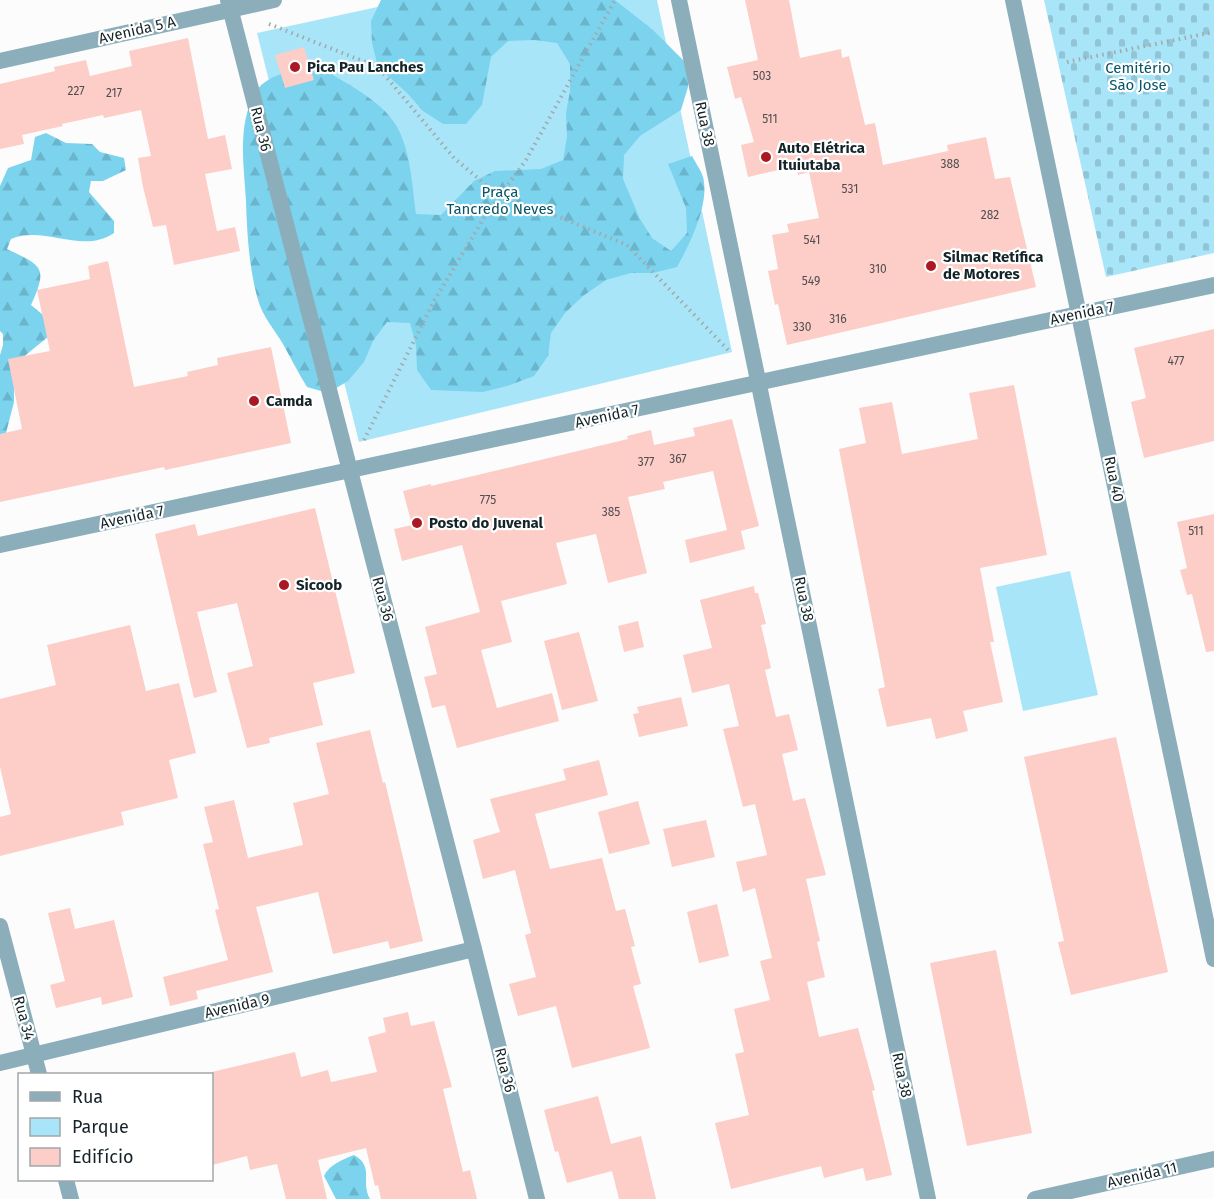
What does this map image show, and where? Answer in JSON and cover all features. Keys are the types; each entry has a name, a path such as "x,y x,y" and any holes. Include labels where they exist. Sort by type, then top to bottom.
{"street":[{"name":"Avenida 5 A","path":"0,61 229,5 274,0"},
{"name":"Rua 38","path":"679,0 928,1199"},
{"name":"Rua 40","path":"1013,0 1214,959"},
{"name":"Rua 36","path":"229,5 537,1199"},
{"name":"Avenida 7","path":"0,545 1214,285"},
{"name":"Rua 34","path":"0,926 39,1073"},
{"name":"Avenida 9","path":"0,1063 474,949"},
{"name":"Avenida 11","path":"1035,1199 1214,1159"},
{"path":"66,1181 71,1199"}],"path":[{"path":"350,470 434,301 488,213 526,160 615,0"},
{"path":"229,5 378,67 454,158 500,196 627,245 734,357"},
{"path":"1068,62 1214,32"}],"green space":[{"name":"Praça Tancredo Neves","path":"381,0 615,0 653,30 688,65 688,87 681,110 640,136 624,155 623,179 640,219 652,238 671,251 687,233 686,208 668,164 692,156 701,172 704,199 698,223 677,267 653,273 631,273 606,280 583,296 565,313 551,333 548,356 534,376 507,386 483,392 431,390 417,370 416,345 410,323 387,322 373,341 364,362 348,381 328,393 307,387 258,300 252,276 248,238 243,158 244,129 251,102 258,89 277,75 305,68 322,69 361,92 391,117 405,146 416,214 441,215 474,181 495,171 541,169 563,160 567,137 566,113 570,91 570,64 557,43 534,40 508,41 491,57 482,105 466,124 443,124 423,111 378,67 372,43 371,21"},
{"name":"Praça Tancredo Neves","path":"410,0 657,0 732,352 359,442 257,33"},
{"name":"Cemitério São Jose","path":"1044,0 1214,0 1214,253 1106,277"},
{"path":"46,133 66,143 92,144 100,152 124,158 126,170 103,181 91,181 89,192 114,221 114,233 102,239 89,241 37,235 11,239 7,249 35,264 39,269 39,283 31,305 43,315 49,336 21,359 14,374 14,402 5,437 0,437 0,355 3,334 0,331 0,186 8,168 31,160 35,137"},
{"path":"1070,571 1098,695 1023,711 996,587"},
{"path":"354,1155 366,1169 366,1186 370,1199 336,1199 324,1176 333,1165"}],"building":[{"path":"745,0 789,0 800,58 841,49 842,58 849,56 865,125 875,123 883,165 948,151 947,145 986,137 995,179 1010,177 1036,287 787,345 768,271 778,269 772,235 789,232 787,224 819,218 809,172 798,175 796,166 748,177 741,145 754,142 741,97 735,99 727,67 758,60"},
{"path":"188,38 208,139 225,135 232,169 205,174 217,231 235,227 240,251 174,265 166,225 153,227 143,187 138,158 151,156 141,110 104,118 103,115 22,135 24,144 0,149 0,84 55,71 54,67 86,60 90,76 132,66 129,51"},
{"name":"Pica Pau Lanches","path":"304,47 314,80 285,88 275,55"},
{"path":"108,261 134,387 188,376 187,372 218,365 217,358 271,347 291,443 0,502 0,434 22,429 8,359 50,351 37,290 90,279 88,266"},
{"path":"1214,329 1214,441 1144,458 1131,402 1146,398 1134,348"},
{"path":"1014,385 1047,555 980,568 994,642 990,642 1003,702 963,711 968,731 936,739 931,718 887,727 878,689 885,687 839,449 866,443 859,408 892,402 902,454 978,439 969,393"},
{"path":"732,419 759,526 741,531 745,549 690,563 685,540 727,530 713,471 663,482 665,489 628,497 647,573 608,583 596,534 556,543 567,584 501,601 512,642 481,650 497,708 552,693 559,721 457,748 445,705 432,708 424,677 437,674 425,627 480,612 462,545 402,561 394,529 412,525 403,491 628,439 627,436 651,430 654,445 695,436 693,428"},
{"path":"315,508 355,673 313,683 323,725 269,738 270,743 247,748 227,673 253,666 237,603 197,612 217,692 194,698 155,534 195,524 198,536"},
{"path":"1214,514 1214,651 1206,652 1192,594 1187,595 1180,570 1187,568 1177,522"},
{"path":"754,586 766,624 761,625 771,668 765,670 776,717 789,714 798,750 782,754 793,801 805,798 826,875 806,879 820,941 817,942 825,977 807,982 819,1037 858,1028 875,1090 872,1091 892,1175 866,1181 863,1168 824,1178 821,1166 731,1189 715,1123 749,1115 735,1054 744,1052 734,1009 770,1000 760,961 772,958 755,888 743,892 736,862 767,855 755,804 743,807 723,729 739,726 729,684 692,693 683,655 712,648 700,600"},
{"path":"638,621 644,647 624,652 618,626"},
{"path":"130,625 146,691 179,683 196,753 169,760 178,798 121,812 124,825 0,856 0,817 11,814 0,767 0,699 56,685 47,645"},
{"path":"579,632 598,701 562,710 544,641"},
{"path":"681,697 688,726 639,737 633,714 639,713 637,707"},
{"path":"370,730 383,783 385,782 423,941 390,949 388,941 333,954 318,892 256,907 273,972 196,991 198,999 170,1006 163,977 228,960 215,910 219,909 203,844 213,842 204,807 234,800 248,858 303,845 293,803 329,794 316,743"},
{"path":"1116,737 1168,972 1071,995 1058,942 1064,941 1024,757"},
{"path":"599,760 608,795 535,814 550,869 602,858 616,911 625,909 635,946 631,947 641,984 633,986 650,1048 572,1068 556,1006 518,1016 509,984 536,977 525,935 531,933 515,870 483,879 473,840 500,832 490,799 566,780 563,769"},
{"path":"638,801 650,844 609,854 598,812"},
{"path":"706,820 715,857 672,867 663,829"},
{"path":"717,904 729,956 699,963 687,912"},
{"path":"70,908 75,929 114,920 133,997 102,1005 101,997 56,1008 50,985 65,981 48,913"},
{"path":"996,950 1032,1133 967,1146 930,963"},
{"path":"408,1012 411,1026 434,1021 452,1087 443,1089 463,1172 470,1170 477,1199 381,1199 378,1185 375,1186 366,1148 318,1160 327,1199 286,1199 277,1164 250,1170 247,1156 213,1165 212,1072 295,1052 301,1077 328,1070 331,1082 377,1072 368,1037 386,1032 383,1018"},
{"path":"598,1096 611,1144 641,1136 656,1199 619,1199 612,1171 567,1183 558,1151 555,1152 544,1110"}],"place":[{"name":"Pica Pau Lanches","path":"295,67"},
{"name":"Auto Elétrica Ituiutaba","path":"766,157"},
{"name":"Silmac Retífica de Motores","path":"931,266"},
{"name":"Camda","path":"254,401"},
{"name":"Posto do Juvenal","path":"417,523"},
{"name":"Sicoob","path":"284,585"}]}
